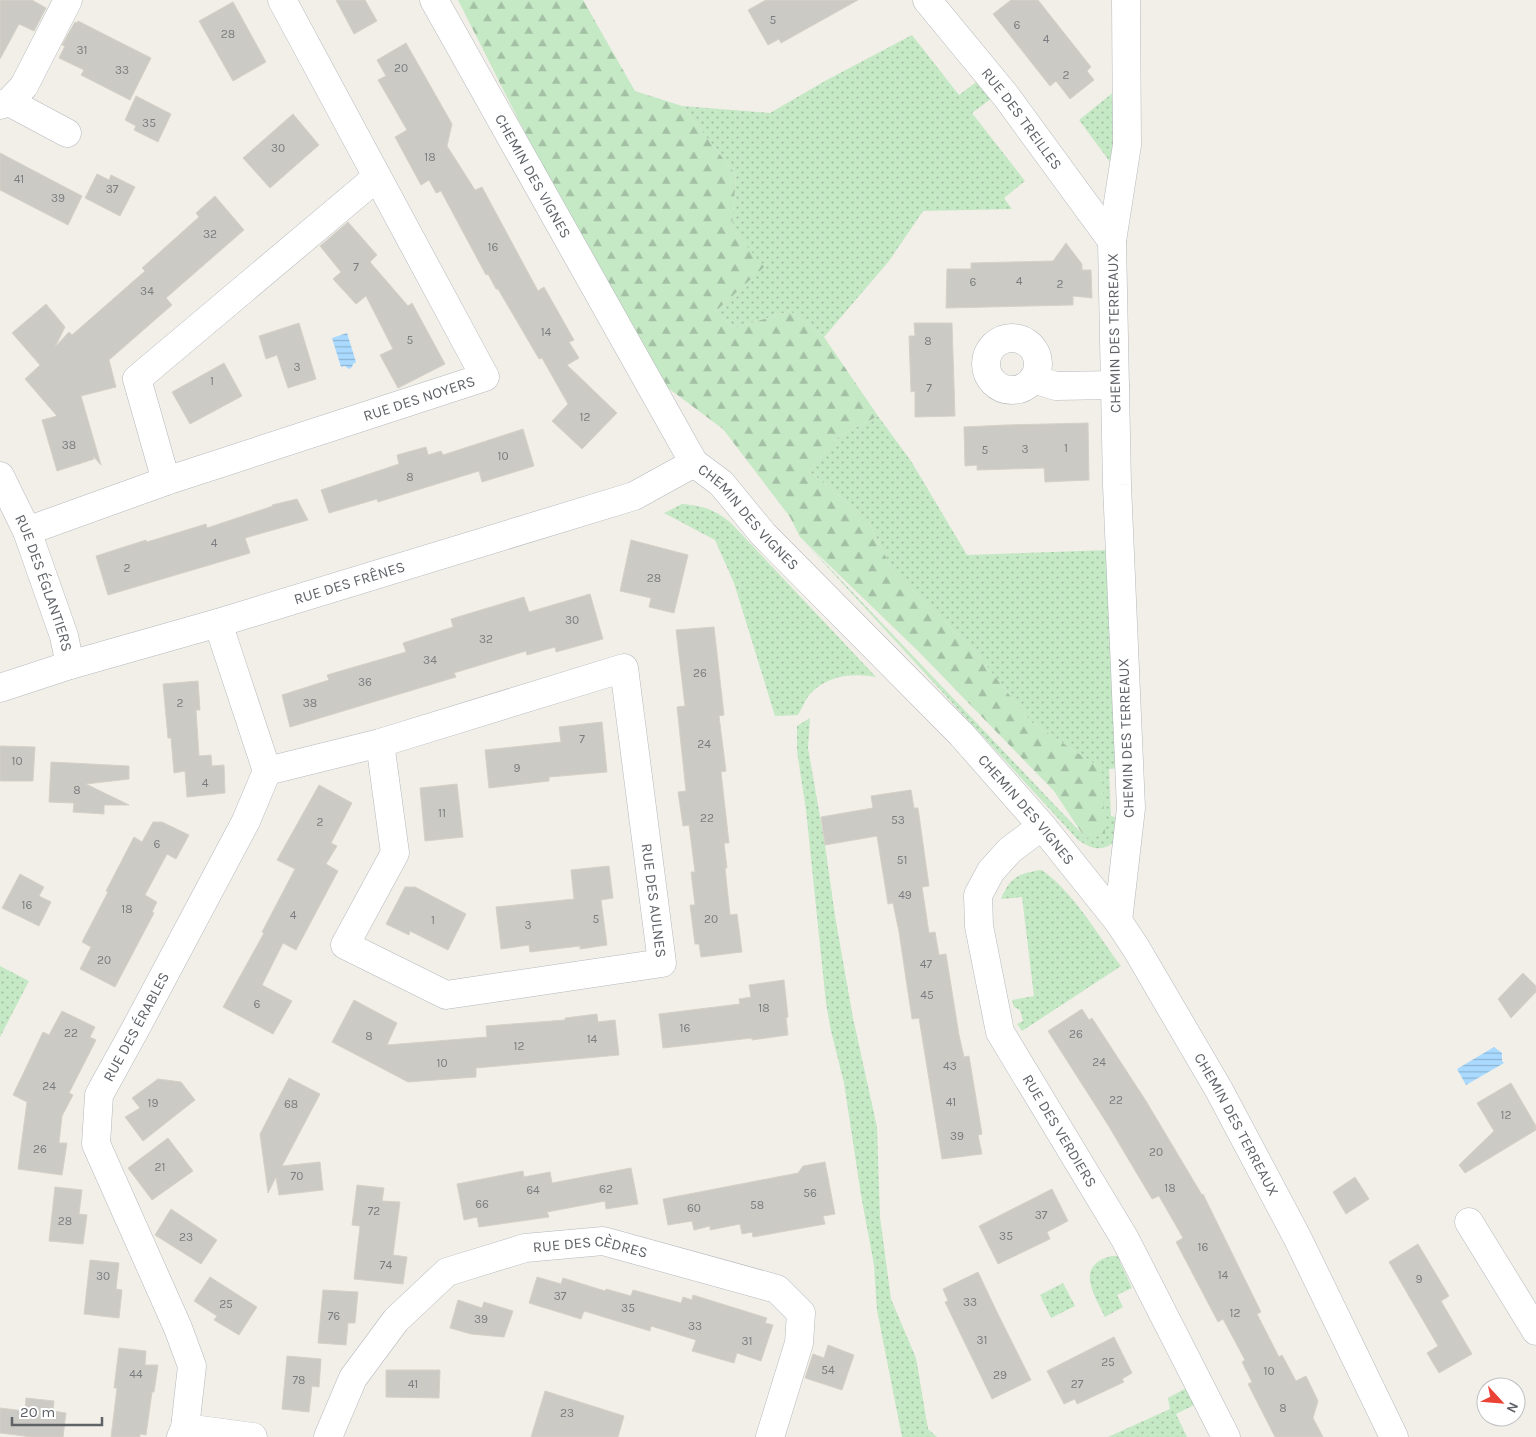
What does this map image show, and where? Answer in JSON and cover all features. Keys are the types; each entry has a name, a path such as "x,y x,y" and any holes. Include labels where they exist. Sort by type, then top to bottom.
{"street":[{"path":"67,133 5,103 24,86 68,0"},
{"name":"RUE DES NOYERS","path":"27,531 166,481 485,377 282,0"},
{"name":"CHEMIN DES VIGNES","path":"434,0 694,463 721,483 763,534 961,734 1042,826 1118,921"},
{"name":"RUE DES TREILLES","path":"927,0 1006,96 1112,241"},
{"name":"CHEMIN DES TERREAUX","path":"1126,0 1127,146 1112,241 1117,485 1131,808 1118,921 1136,948 1219,1090 1297,1236 1394,1437"},
{"path":"166,481 137,379 377,177"},
{"path":"1032,379 1056,386 1115,385"},
{"name":"RUE DES FRÊNES","path":"0,688 70,665 218,623 634,496 694,463"},
{"name":"RUE DES ÉGLANTIERS","path":"0,476 27,531 64,636 70,665"},
{"path":"218,623 267,771"},
{"name":"RUE DES AULNES","path":"267,771 380,744 624,668 662,963 446,996 345,945 395,854 380,744"},
{"name":"RUE DES ÉRABLES","path":"183,1433 192,1366 178,1328 96,1144 99,1094 246,820 267,771"},
{"name":"RUE DES VERDIERS","path":"1042,826 1010,850 991,871 978,895 979,926 1000,1032 1124,1239 1226,1437"},
{"path":"1469,1222 1536,1331"},
{"name":"RUE DES CÈDRES","path":"328,1437 354,1378 396,1320 447,1272 525,1248 603,1241 777,1289 800,1314 799,1343 770,1437"},
{"path":"183,1433 253,1437"}],"green space":[{"path":"458,0 583,0 635,91 682,106 736,175 732,228 764,267 715,312 735,328 790,311 824,337 878,416 839,436 809,471 868,520 893,572 972,648 1031,722 1102,769 1105,835 1085,838 1054,791 918,651 800,537 790,517 723,429 668,388 552,186"},
{"path":"912,35 959,95 979,80 992,98 972,113 1025,181 1004,198 1012,209 923,211 889,261 824,337 790,311 735,328 715,312 763,267 732,228 736,175 682,106 770,113 825,81"},
{"path":"1120,87 1113,166 1079,120"},
{"path":"878,416 911,461 967,555 1111,550 1119,768 1109,769 1111,816 1120,818 1115,842 1110,845 1096,848 1078,840 800,537 1086,838 1102,769 1031,722 972,648 893,572 868,520 809,471 839,436"},
{"path":"682,504 708,509 730,522 876,677 858,675 832,679 810,694 798,715 775,716 734,583 715,540 664,513"},
{"path":"810,718 808,748 835,916 853,1018 877,1127 880,1217 891,1299 916,1358 928,1429 937,1437 902,1437 877,1310 874,1265 844,1083 826,1003 806,810 797,751 797,726"},
{"path":"1042,870 1075,902 1121,966 1022,1031 1017,1024 1023,1021 1020,1010 1014,1007 1012,1000 1034,996 1022,897 1001,899 1008,886 1016,877"},
{"path":"0,966 29,981 0,1037"},
{"path":"1119,1256 1124,1259 1120,1262 1132,1288 1117,1295 1123,1307 1105,1317 1092,1290 1090,1273 1093,1266 1100,1260"},
{"path":"1063,1283 1075,1306 1051,1318 1040,1295"},
{"path":"1190,1386 1198,1403 1176,1414 1187,1437 1108,1437 1170,1409 1168,1398"}],"water":[{"path":"347,333 356,362 349,369 345,366 341,367 332,338"},
{"path":"1494,1047 1502,1053 1502,1061 1504,1063 1466,1085 1457,1069"}],"building":[{"path":"0,0 32,0 46,8 34,31 19,24 0,59"},
{"path":"336,0 365,0 377,21 354,34"},
{"path":"766,0 858,0 781,43 779,39 768,45 748,10"},
{"path":"1011,0 1038,0 1091,67 1087,71 1094,80 1070,99 1056,81 1050,86 993,14"},
{"path":"233,2 266,62 233,81 199,21"},
{"path":"78,21 151,58 130,100 81,75 84,70 59,58 65,46 62,45 75,22 77,23"},
{"path":"406,43 452,124 447,146 475,190 482,187 538,291 544,287 574,340 569,342 579,358 567,365 617,413 582,449 552,421 568,404 542,358 539,359 498,289 496,289 488,274 486,275 441,191 436,193 429,180 421,185 395,137 407,130 378,80 386,76 377,60"},
{"path":"136,96 171,114 158,142 134,130 136,126 125,120"},
{"path":"293,114 319,145 270,188 243,158"},
{"path":"0,153 82,196 68,225 0,190"},
{"path":"97,174 109,180 111,175 135,187 120,216 85,198"},
{"path":"215,196 244,230 166,298 172,305 109,360 116,387 81,396 101,465 93,456 94,459 57,471 42,420 57,416 25,379 40,365 12,333 46,304 65,327 55,347 69,332 72,335 145,271 142,268 199,217 196,213"},
{"path":"348,222 377,255 370,262 408,306 412,303 445,364 398,388 380,355 393,349 366,296 356,304 333,279 341,272 320,246"},
{"path":"1066,243 1082,264 1082,270 1091,270 1092,298 1073,296 1073,305 946,308 947,269 971,269 971,263 1053,261"},
{"path":"299,323 316,379 288,388 277,355 266,359 259,336"},
{"path":"914,323 952,323 955,416 915,417 915,391 911,392 909,336 915,336"},
{"path":"224,363 242,396 190,424 172,392"},
{"path":"1088,423 1089,480 1045,482 1044,468 977,470 977,465 965,466 964,427"},
{"path":"523,429 534,466 482,482 479,471 378,502 377,499 329,513 321,490 399,464 397,455 426,447 428,455 441,451 443,455"},
{"path":"297,499 308,520 245,538 250,553 108,595 96,556 206,524 207,528 272,505"},
{"path":"631,540 688,555 674,613 649,607 651,598 620,591"},
{"path":"590,594 603,639 556,652 555,647 527,655 526,651 454,673 456,677 290,727 282,695 329,680 327,675 406,652 403,643 453,627 451,619 524,597 529,612"},
{"path":"714,627 724,715 719,716 726,771 721,772 729,843 724,843 727,868 725,868 730,915 737,914 742,952 701,957 699,944 695,944 690,905 695,905 691,872 695,872 689,825 683,826 678,792 686,791 677,707 685,706 676,630"},
{"path":"198,681 200,710 196,710 199,756 211,755 212,766 224,765 225,793 187,797 185,771 174,773 171,738 168,738 163,684"},
{"path":"602,722 607,772 549,777 549,781 489,788 485,750 561,742 559,727"},
{"path":"0,746 35,747 33,781 0,781"},
{"path":"51,762 129,766 129,779 86,784 129,805 104,805 104,814 73,812 74,803 49,802"},
{"path":"457,784 463,837 425,841 420,788"},
{"path":"319,785 352,803 331,843 337,846 326,864 338,871 296,950 283,943 262,985 292,1001 273,1034 223,1007 264,933 262,932 295,869 277,860"},
{"path":"911,790 914,808 918,808 929,886 922,887 929,933 935,932 939,955 946,954 959,1035 964,1057 969,1056 982,1134 978,1135 982,1154 942,1159 919,1018 912,1019 899,932 893,903 888,904 877,836 825,845 821,817 873,808 871,796"},
{"path":"153,822 162,822 189,835 176,859 167,854 145,895 157,902 152,912 154,913 115,987 80,969 91,947 82,942 134,837 142,842"},
{"path":"609,866 613,898 601,900 607,945 580,949 580,946 530,952 529,945 501,949 496,907 574,899 571,870"},
{"path":"20,874 44,887 39,896 51,902 39,926 2,908"},
{"path":"405,887 415,887 466,914 448,950 410,931 409,935 386,924"},
{"path":"1523,973 1536,986 1536,992 1511,1018 1498,999"},
{"path":"784,980 788,1035 663,1048 659,1014 740,1004 739,999 751,997 749,985"},
{"path":"354,1000 397,1023 387,1045 487,1037 486,1026 565,1020 565,1018 597,1014 598,1022 615,1020 619,1055 476,1068 476,1077 408,1082 332,1042"},
{"path":"1082,1009 1089,1020 1092,1018 1203,1194 1261,1312 1257,1314 1279,1357 1282,1355 1296,1381 1306,1376 1318,1401 1313,1418 1323,1437 1275,1437 1248,1384 1252,1382 1242,1362 1245,1360 1223,1319 1218,1322 1176,1242 1183,1238 1159,1196 1152,1199 1108,1125 1048,1031"},
{"path":"62,1011 95,1027 90,1037 96,1040 69,1093 73,1095 62,1116 59,1143 67,1143 62,1175 18,1169 27,1102 13,1095 43,1032 49,1035"},
{"path":"289,1078 320,1094 282,1166 320,1162 323,1190 279,1195 276,1177 268,1193 260,1134"},
{"path":"158,1079 181,1082 195,1100 143,1141 125,1117 140,1108 132,1098"},
{"path":"1511,1083 1536,1126 1536,1130 1465,1173 1459,1165 1494,1131 1477,1103"},
{"path":"168,1138 193,1171 152,1200 128,1168"},
{"path":"825,1162 835,1214 823,1216 825,1224 753,1237 752,1232 742,1234 740,1224 710,1230 710,1226 694,1230 692,1221 668,1225 663,1199 798,1173 803,1166"},
{"path":"631,1168 638,1204 606,1209 605,1201 547,1212 549,1217 479,1227 477,1217 464,1220 457,1184 523,1171 524,1177 550,1172 552,1183"},
{"path":"1355,1177 1369,1199 1346,1214 1333,1192"},
{"path":"357,1185 384,1188 382,1201 400,1202 393,1255 407,1257 403,1284 354,1279 360,1226 352,1225"},
{"path":"55,1187 82,1190 79,1214 87,1215 83,1244 49,1241"},
{"path":"1052,1189 1068,1221 1047,1232 1050,1239 998,1264 979,1226"},
{"path":"171,1209 217,1240 201,1264 155,1235"},
{"path":"1418,1244 1449,1296 1441,1301 1472,1354 1439,1373 1427,1353 1438,1346 1389,1262"},
{"path":"90,1260 119,1263 116,1289 122,1290 119,1318 84,1314"},
{"path":"978,1272 1031,1380 992,1399 945,1302 948,1301 943,1289"},
{"path":"210,1277 257,1307 239,1335 214,1320 217,1316 194,1301"},
{"path":"537,1277 561,1284 563,1278 605,1291 606,1289 631,1296 633,1290 681,1303 683,1297 692,1300 693,1295 767,1318 765,1323 773,1325 761,1361 737,1353 734,1363 692,1351 696,1340 651,1326 650,1331 584,1311 581,1319 529,1303"},
{"path":"323,1290 358,1292 355,1323 348,1323 346,1345 318,1343"},
{"path":"458,1300 482,1308 484,1302 513,1311 504,1337 471,1334 450,1328"},
{"path":"1114,1337 1132,1373 1122,1379 1124,1382 1077,1404 1075,1399 1064,1404 1047,1371"},
{"path":"828,1345 854,1355 842,1390 805,1378 813,1354 824,1358"},
{"path":"119,1348 146,1351 145,1365 158,1365 146,1435 140,1434 140,1437 111,1437 117,1388 114,1388"},
{"path":"287,1356 321,1359 319,1387 312,1386 309,1412 282,1409"},
{"path":"386,1370 440,1370 439,1398 386,1397"},
{"path":"545,1391 624,1416 618,1437 531,1437"},
{"path":"26,1398 54,1401 53,1411 66,1413 63,1437 32,1437 0,1433 0,1408 25,1411"}]}
